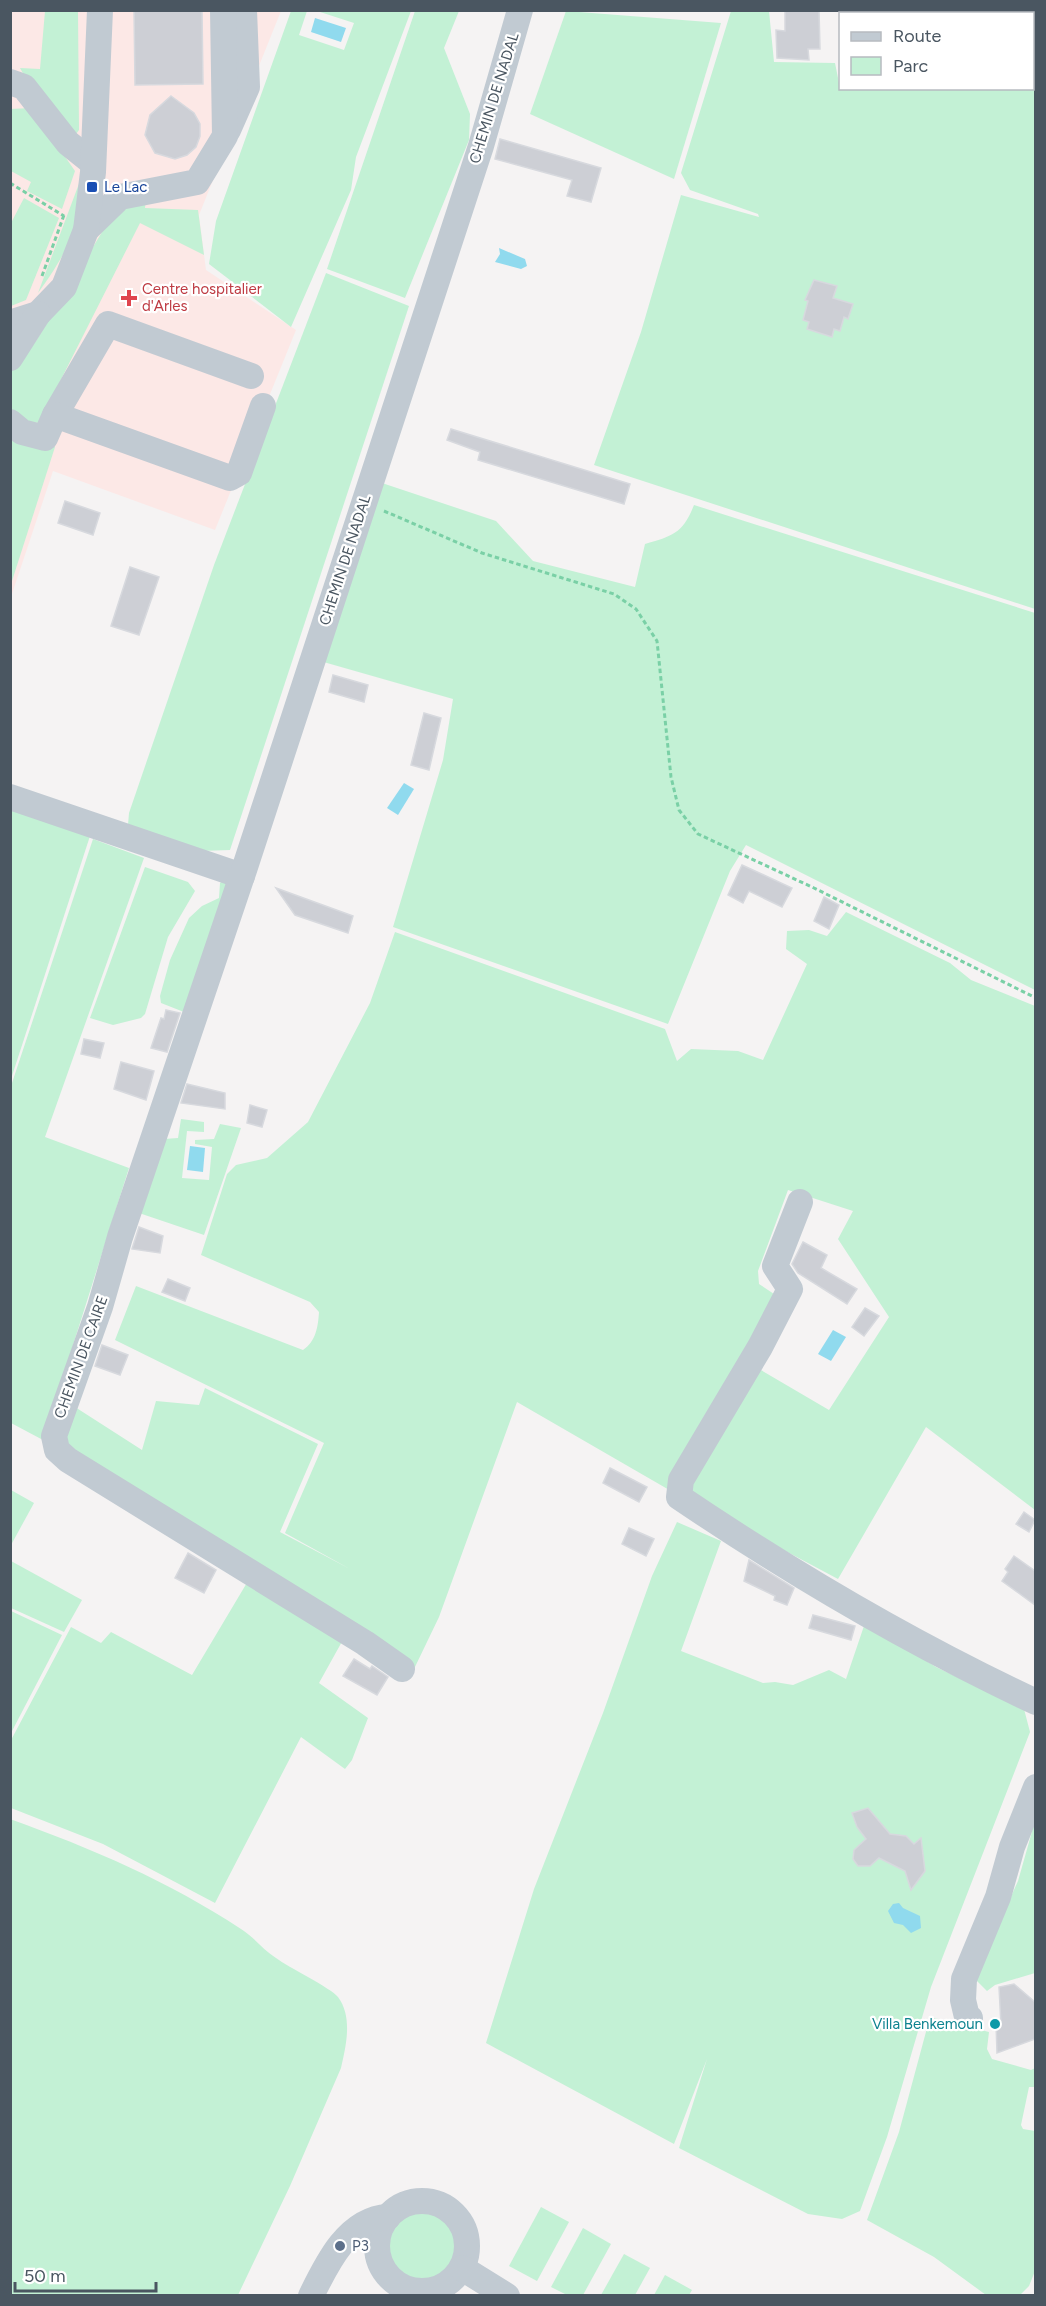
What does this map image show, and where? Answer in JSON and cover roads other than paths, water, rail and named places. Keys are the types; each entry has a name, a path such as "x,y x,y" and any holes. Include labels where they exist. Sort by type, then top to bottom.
{"street":[{"path":"10,358 38,314 64,287 86,230 93,163 100,10"},
{"path":"223,10 225,136"},
{"path":"86,230 120,197 197,182 225,136 247,87 244,10"},
{"name":"CHEMIN DE NADAL","path":"242,876 481,146 520,10"},
{"path":"10,82 24,87 68,143 93,163"},
{"path":"10,323 38,314"},
{"path":"10,422 22,432 45,438 55,416 108,324 251,376"},
{"path":"55,416 230,478 239,473 264,406"},
{"path":"10,796 242,876"},
{"name":"CHEMIN DE CAIRE","path":"242,876 120,1238 100,1307 54,1436 57,1450 69,1460 365,1642 402,1669"},
{"path":"800,1202 775,1266 790,1289 681,1480 679,1497 754,1547 824,1588 963,1668 1035,1702"},
{"path":"970,2018 967,2017 963,2000 964,1979 998,1897 1012,1847 1035,1787"},
{"path":"418,2200 440,2203 456,2214 466,2232 467,2254 462,2268 451,2282 425,2293 398,2284 381,2265 377,2248 379,2233 388,2217 397,2207 418,2200"},
{"path":"311,2295 346,2236 376,2218 388,2217"},
{"path":"462,2268 507,2295"}],"water":[{"path":"315,18 346,28 341,42 311,32"},
{"path":"499,248 525,259 527,266 521,269 495,262 500,254"},
{"path":"404,783 414,789 398,815 387,808"},
{"path":"190,1146 205,1148 203,1172 187,1170"},
{"path":"833,1330 846,1337 831,1361 818,1354"},
{"path":"899,1903 903,1908 920,1916 921,1928 911,1933 903,1925 894,1923 888,1911 893,1904"}],"place":[{"name":"Le Lac","path":"92,187"},
{"name":"Centre hospitalier d'Arles","path":"129,298"},
{"name":"Villa Benkemoun","path":"995,2024"},
{"name":"P3","path":"340,2246"}]}
